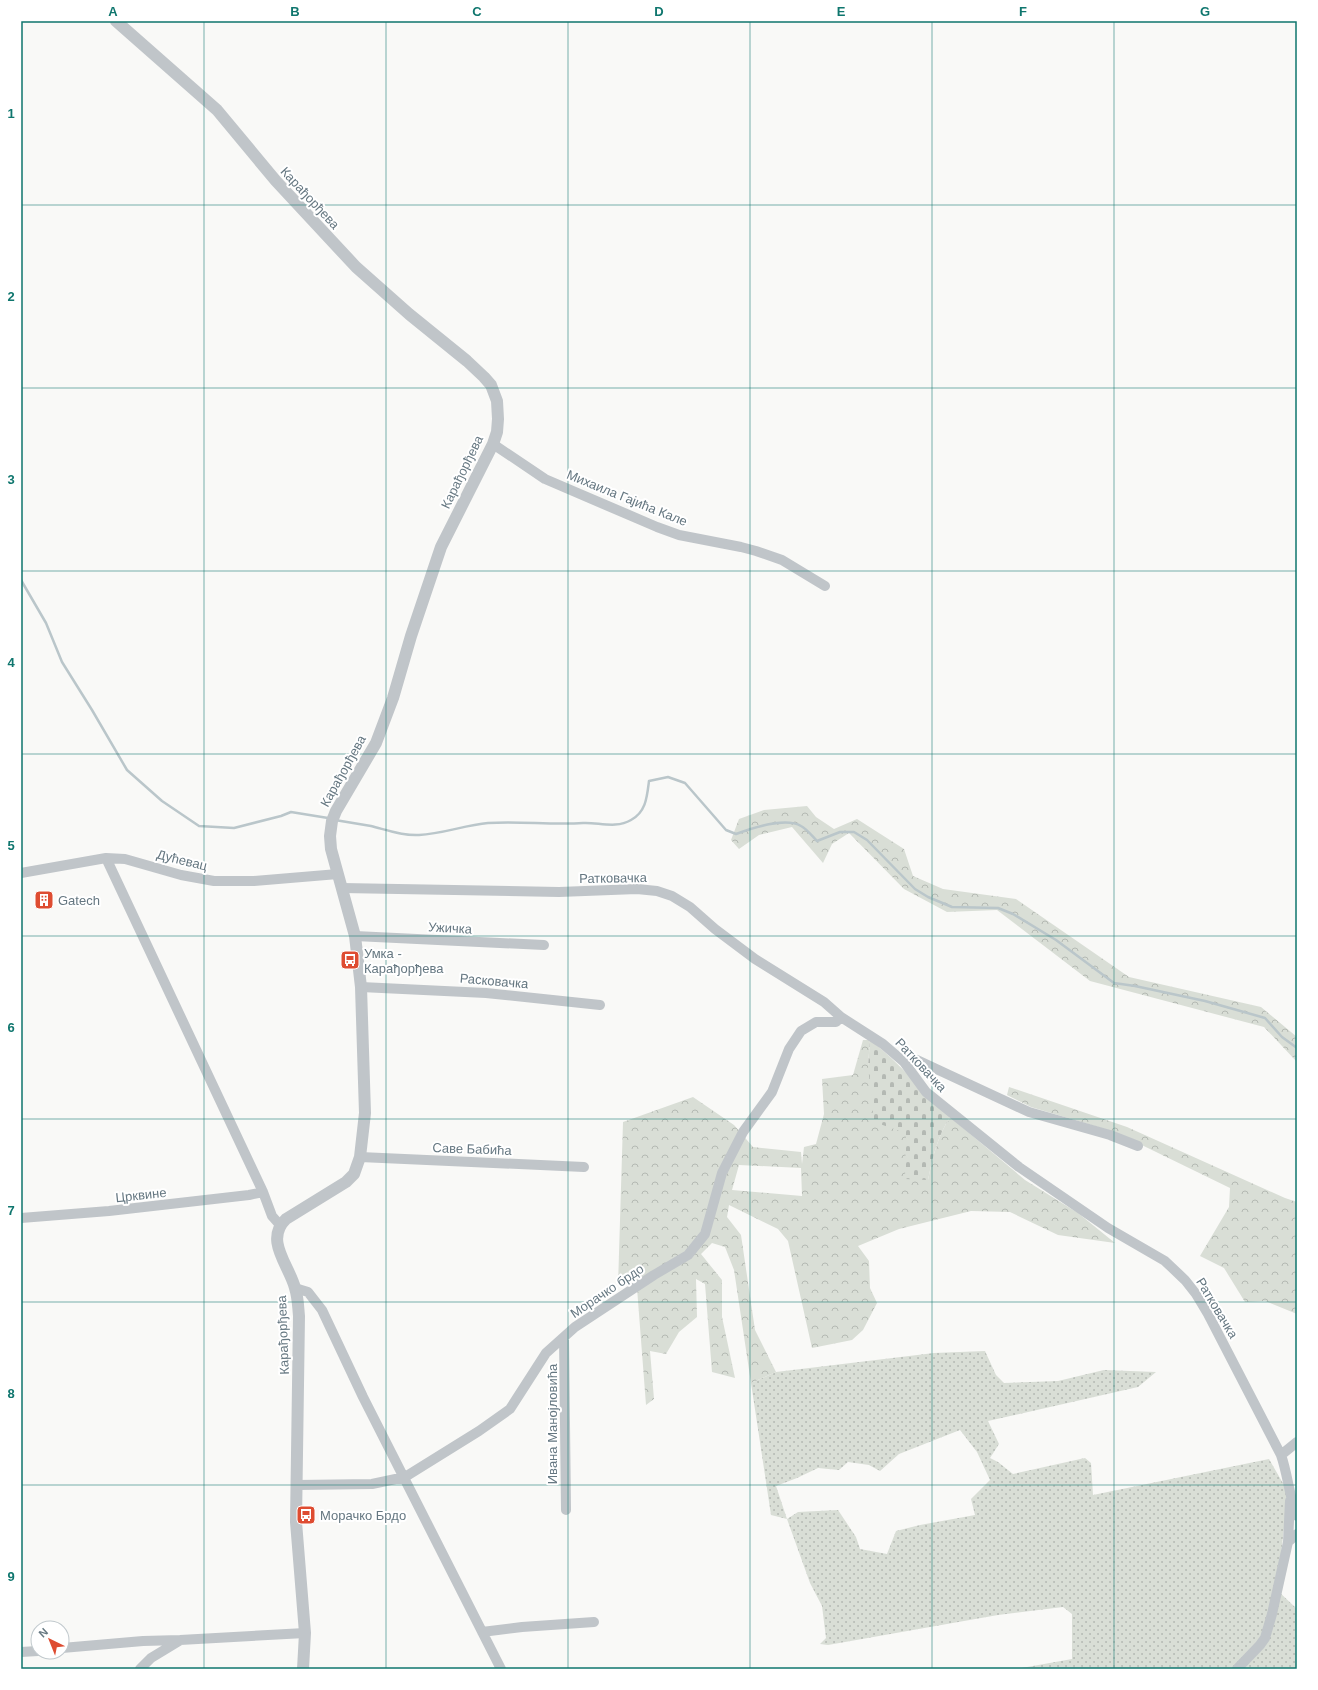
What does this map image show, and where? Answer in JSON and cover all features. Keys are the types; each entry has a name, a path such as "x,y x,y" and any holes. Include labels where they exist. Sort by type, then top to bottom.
{"street":[{"name":"Карађорђева","path":"116,21 216,110 276,181 356,267 484,377 491,385 497,401 498,419 493,444 441,547 411,636 393,698 376,743 334,816 330,836 330,849 355,936 362,987 365,1113 360,1157 354,1174 346,1182 286,1219 280,1225 276,1235 278,1247 295,1288 299,1316 300,1348 296,1522 305,1632 303,1669"},
{"name":"Михаила Гајића Кале","path":"493,444 545,479 657,527 679,535 756,551 782,560 825,586"},
{"name":"Дућевац","path":"21,874 106,858 133,861 181,875 214,882 254,881 338,874"},
{"path":"106,858 263,1192 272,1216 280,1225"},
{"name":"Ратковачка","path":"342,888 528,892 637,889 657,891 672,896 690,907 715,929 755,959 824,1002 841,1017 883,1044 904,1062 926,1092 1019,1167 1108,1228 1165,1261 1185,1280 1196,1294 1208,1314 1281,1455 1287,1475 1290,1497 1297,1516"},
{"name":"Ужичка","path":"355,936 544,945"},
{"name":"Расковачка","path":"362,987 486,992 600,1005"},
{"name":"Морачко брдо","path":"297,1485 372,1484 405,1477 479,1431 510,1409 546,1353 575,1327 654,1275 688,1255 705,1234 722,1173 743,1132 772,1092 789,1049 801,1031 816,1022 836,1022 841,1017"},
{"path":"904,1062 911,1059 917,1060 1029,1112 1110,1135 1138,1146"},
{"name":"Саве Бабића","path":"360,1157 584,1167"},
{"name":"Црквине","path":"21,1218 110,1211 241,1196 263,1192"},
{"path":"295,1288 308,1292 322,1310 363,1397 405,1477 501,1669"},
{"name":"Ивана Манојловића","path":"564,1337 566,1510"},
{"path":"1281,1455 1297,1442"},
{"path":"1237,1669 1255,1652 1265,1638 1272,1614 1288,1542 1290,1497"},
{"path":"1288,1542 1297,1534"},
{"path":"482,1632 522,1627 594,1622"},
{"path":"70,1647 143,1641 305,1632"},
{"path":"140,1669 151,1658 180,1640"}],"green space":[{"path":"807,806 816,817 834,829 857,819 904,849 913,876 943,889 1016,899 1129,977 1261,1007 1297,1037 1297,1062 1264,1027 1090,981 997,910 947,912 904,889 849,833 832,844 823,863 792,827 759,835 739,849 731,840 739,819 764,810"},
{"path":"863,1040 870,1040 868,1066 906,1133 928,1180 936,1147 950,1117 1025,1180 1078,1213 1115,1243 1058,1235 1010,1212 971,1211 899,1229 858,1246 869,1261 870,1288 877,1303 863,1330 852,1340 812,1348 788,1241 778,1229 729,1205 727,1217 741,1235 755,1330 776,1372 751,1383 734,1270 725,1247 712,1243 701,1254 722,1280 722,1317 735,1378 712,1372 705,1284 696,1279 697,1317 679,1332 666,1354 650,1351 654,1399 646,1405 636,1275 618,1286 623,1122 693,1097 734,1125 753,1147 801,1152 802,1164 804,1147 816,1144 824,1114 822,1079 853,1075","holes":["739,1165 801,1168 802,1196 732,1190"]},
{"path":"870,1040 901,1067 950,1117 936,1147 928,1180 905,1179 906,1133 874,1122 868,1066"},
{"path":"1009,1087 1127,1127 1297,1202 1297,1314 1265,1301 1245,1302 1224,1268 1200,1256 1229,1207 1230,1188 1115,1132 1031,1107 1007,1095"},
{"path":"985,1351 996,1375 1004,1383 1058,1381 1104,1370 1156,1372 1138,1387 988,1421 999,1444 990,1458 998,1462 1013,1474 1085,1458 1091,1463 1093,1495 1269,1459 1288,1492 1277,1590 1297,1609 1297,1669 1016,1669 1072,1659 1072,1614 1063,1607 998,1615 828,1645 820,1644 826,1638 822,1606 810,1583 787,1519 771,1515 751,1383 776,1372 934,1353","holes":["960,1430 977,1452 990,1480 971,1499 975,1515 896,1531 887,1554 860,1549 856,1537 838,1510 798,1512 787,1519 776,1486 818,1468 839,1470 848,1462 869,1465 880,1471 899,1454"]}],"waterway":[{"path":"21,580 46,623 62,662 127,770 162,801 199,826 234,828 291,812 328,818"},
{"path":"335,820 371,826 407,835 436,833 488,823 589,823 613,825 625,823 640,813 645,804 649,781 668,777 685,783 726,830 736,834 769,824 787,823 801,826 817,841 840,832 854,832 867,840 915,889 928,897 952,907 998,908 1013,914 1056,940 1114,983 1205,1001 1265,1018 1282,1037 1297,1048"}],"place":[{"name":"Gatech","path":"44,900"},
{"name":"Умка - Карађорђева","path":"350,960"},
{"name":"Морачко Брдо","path":"306,1515"}]}
